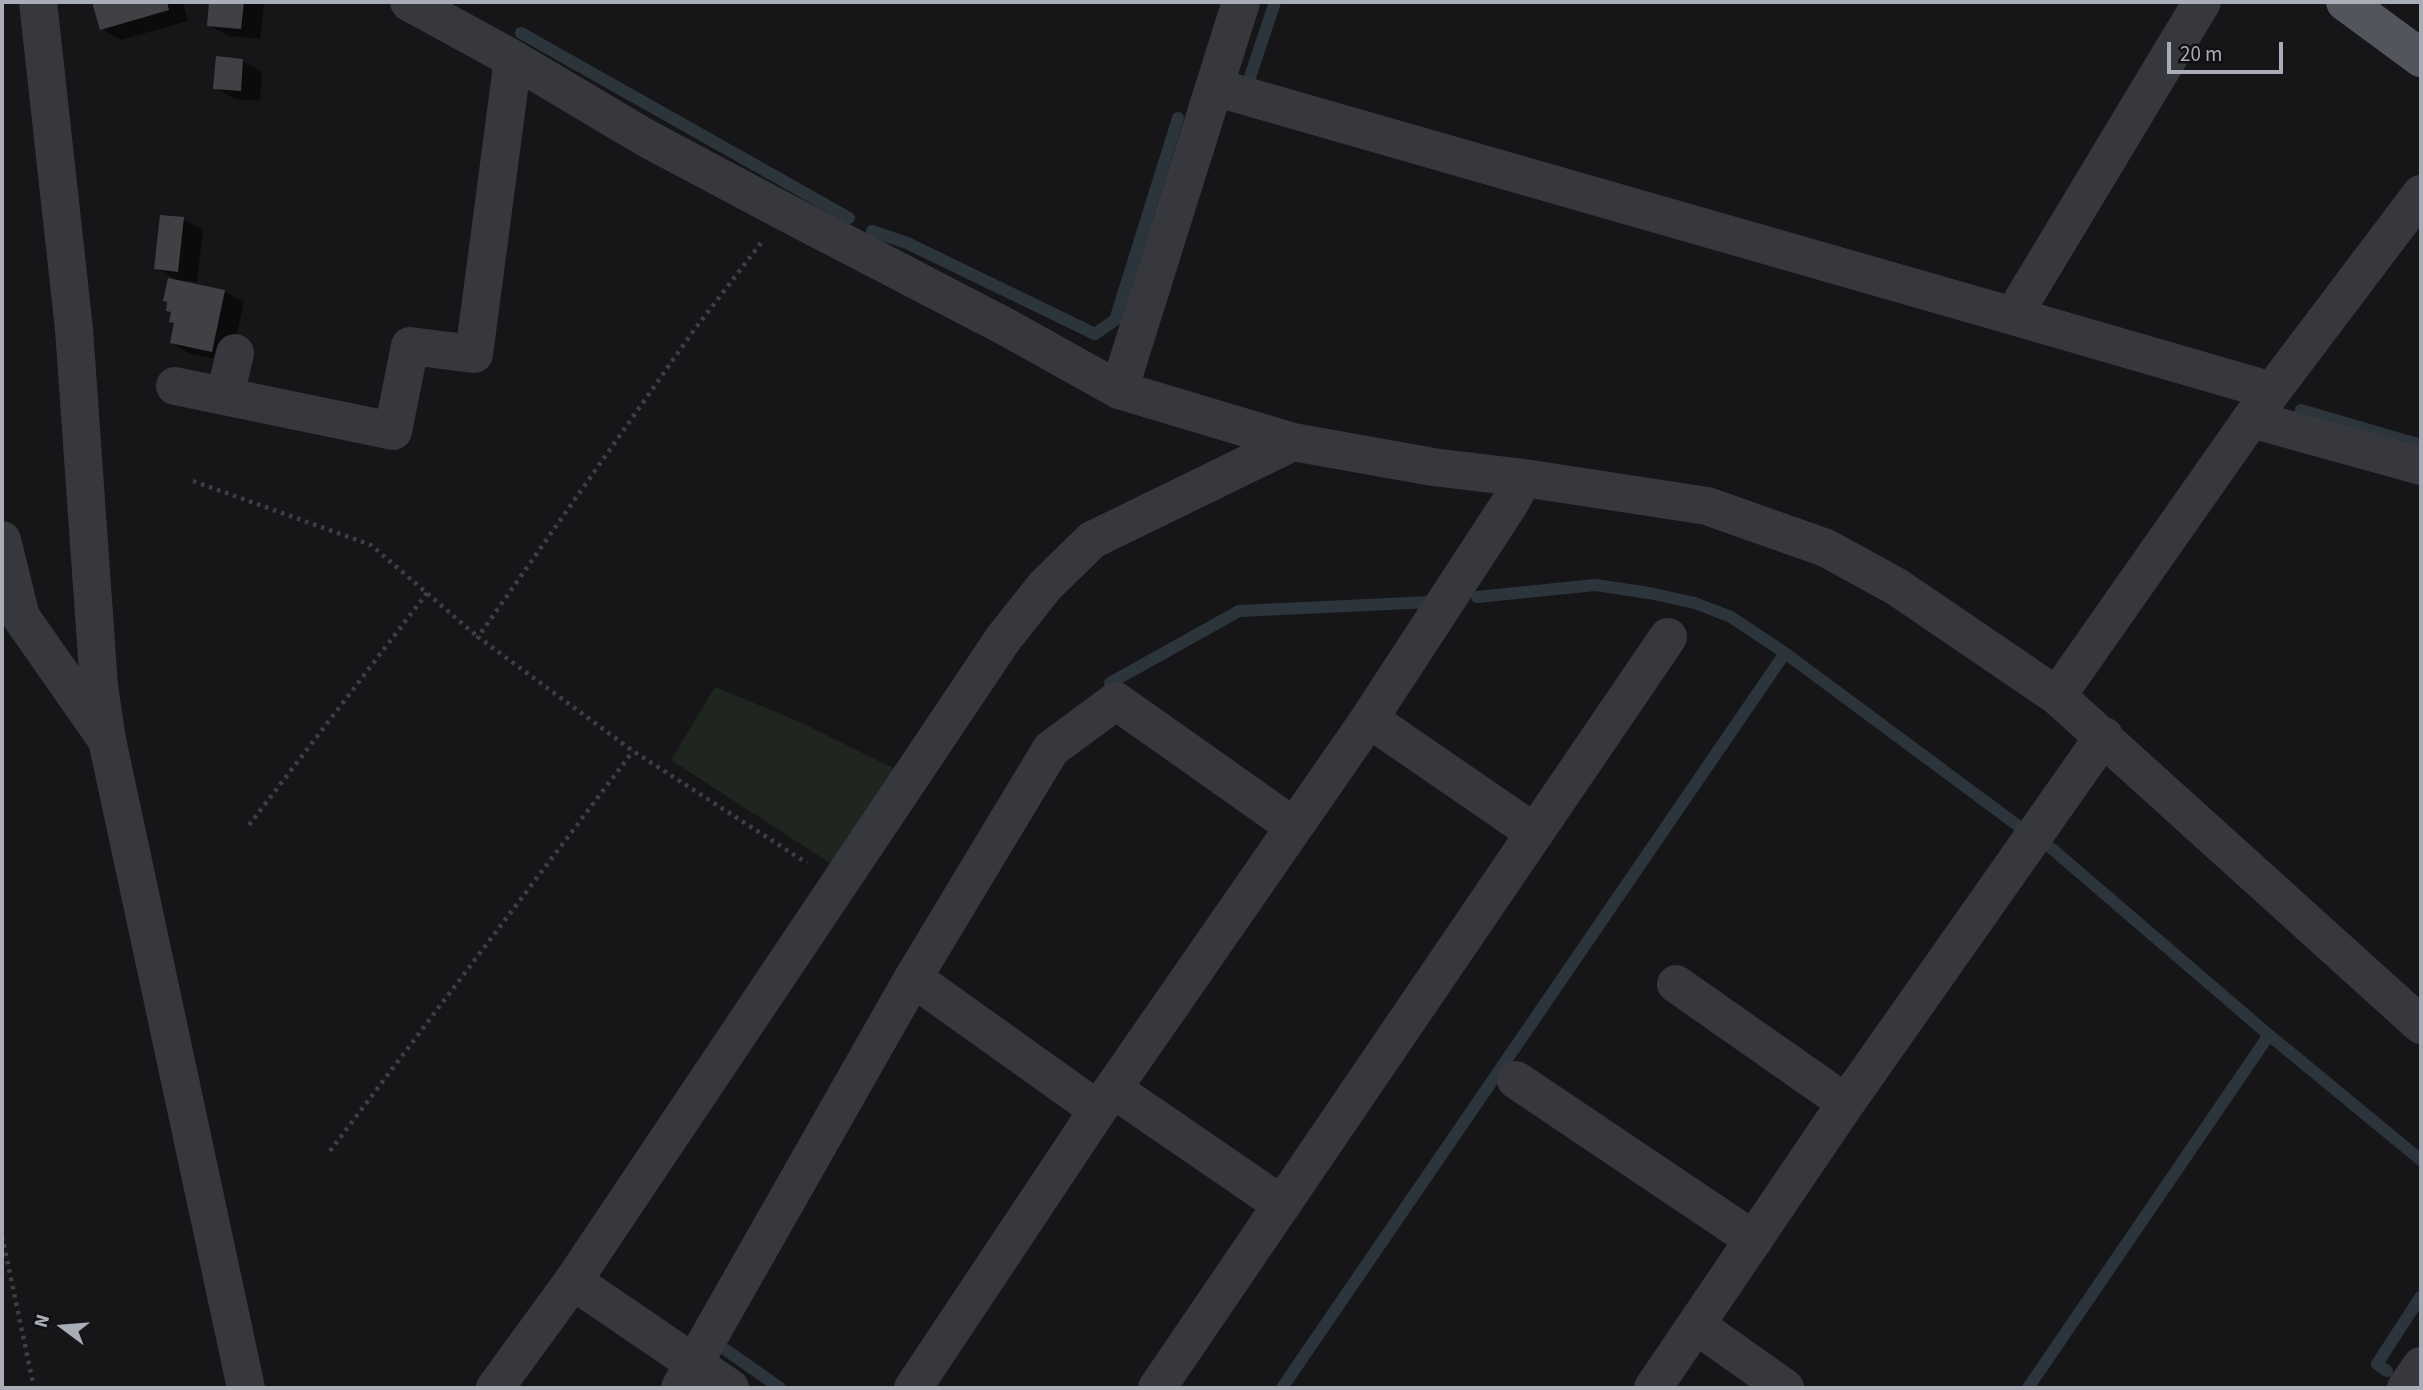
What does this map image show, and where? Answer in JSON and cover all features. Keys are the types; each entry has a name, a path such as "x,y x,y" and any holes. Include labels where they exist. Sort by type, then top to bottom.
{"main road":[{"path":"2345,2 2421,58"}],"street":[{"path":"38,2 74,328 99,686 107,740 246,1388"},
{"path":"409,2 513,59 646,138 1006,327 1119,390 1293,442 1433,467 1707,506 1826,548 1897,587 2057,696 2105,736 2421,1025"},
{"path":"1119,390 1241,2"},
{"path":"2014,316 2202,2"},
{"path":"175,386 393,431 410,346 474,355 513,59"},
{"path":"1214,87 2014,316 2262,405 2421,466"},
{"path":"2057,696 2262,405 2421,194"},
{"path":"225,396 235,353"},
{"path":"495,1388 573,1281 1003,639 1054,577 1092,540 1293,442"},
{"path":"913,1388 1106,1099 1369,719 1524,478"},
{"path":"2,540 21,617 107,740"},
{"path":"1157,1388 1668,637"},
{"path":"688,1376 913,978 1051,749 1116,701 1293,826"},
{"path":"1369,719 1535,833"},
{"path":"1653,1388 1846,1103 2105,736"},
{"path":"913,978 1282,1205"},
{"path":"1676,984 1846,1103"},
{"path":"1516,1080 1754,1240"},
{"path":"573,1281 688,1376 730,1388"},
{"path":"1696,1325 1785,1388"},
{"path":"2406,1388 2421,1366"}],"path":[{"path":"478,637 694,330 785,212"},
{"path":"193,481 371,545 478,637 633,751 840,884"},
{"path":"249,825 427,593"},
{"path":"330,1151 633,751"},
{"path":"2,1236 34,1388"}],"shaded area":[{"path":"715,687 800,722 901,772 836,867 671,760"}],"building":[{"path":"92,2 167,2 169,10 100,30"},
{"path":"209,2 244,2 241,29 207,26"},
{"path":"216,56 243,59 241,91 213,89"},
{"path":"160,215 184,217 178,272 154,269"},
{"path":"168,278 225,290 212,352 170,343 174,323 169,322 171,312 166,311 167,302 163,301"}],"waterway":[{"path":"1248,83 1275,2"},
{"path":"521,33 849,218"},
{"path":"872,231 907,243 1095,334 1115,320 1178,118"},
{"path":"2301,410 2421,445"},
{"path":"1477,597 1595,585 1695,603 1731,617 1785,653 2017,825"},
{"path":"1110,683 1239,611 1431,602"},
{"path":"1282,1388 1785,653"},
{"path":"2051,848 2269,1035"},
{"path":"2028,1388 2269,1035 2421,1160"},
{"path":"2387,1371 2377,1364 2421,1296"},
{"path":"726,1350 780,1388"}]}
